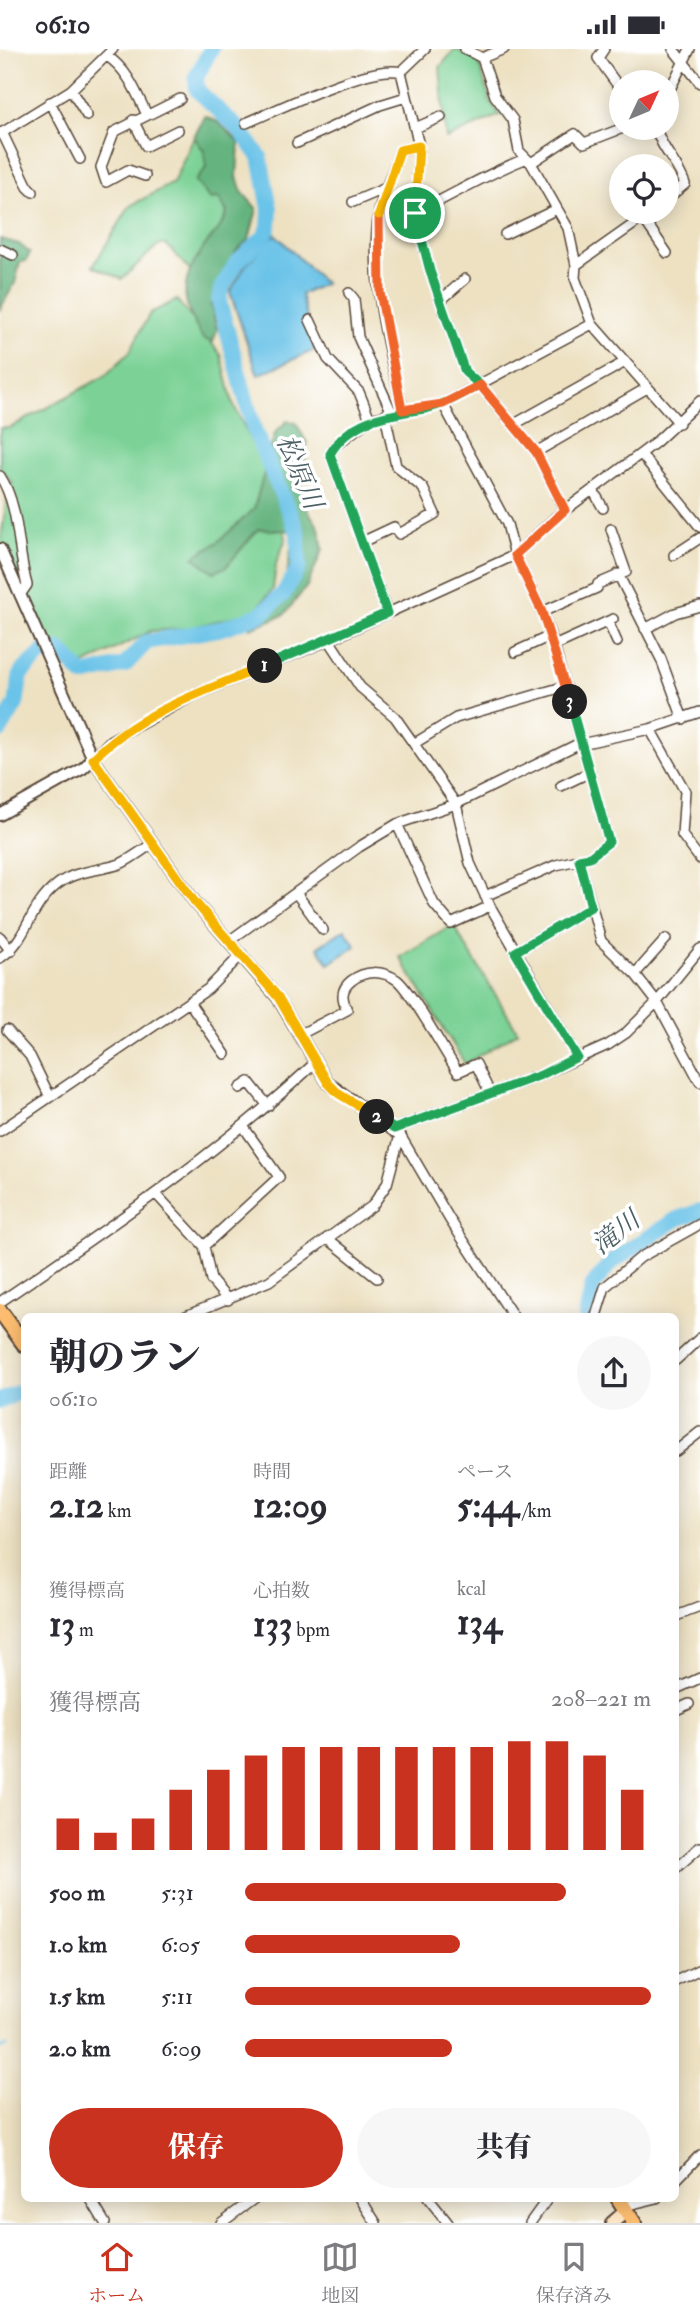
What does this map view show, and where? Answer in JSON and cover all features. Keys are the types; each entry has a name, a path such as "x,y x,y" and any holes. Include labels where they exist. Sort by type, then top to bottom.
{"main road":[{"path":"0,1311 21,1340"},
{"path":"612,2223 625,2210"}],"street":[{"path":"401,72 425,49"},
{"path":"465,49 482,58 495,96 513,120 519,151 528,161 568,228 576,265 575,278 592,324 679,423"},
{"path":"482,58 504,49"},
{"path":"604,49 598,58 609,73"},
{"path":"673,49 700,83"},
{"path":"679,70 690,49"},
{"path":"33,192 1,133 72,90 110,53 129,78 147,115"},
{"path":"246,123 389,68 401,72"},
{"path":"401,72 419,146 415,213 440,301 465,372 480,385 536,452 565,510"},
{"path":"72,90 87,115"},
{"path":"297,143 380,105 406,97"},
{"path":"145,176 128,170 106,182 101,167 114,132 133,120 180,99"},
{"path":"50,102 80,159"},
{"path":"415,128 441,117"},
{"path":"133,120 146,146 178,130"},
{"path":"415,213 484,180 495,170 528,161 575,134 584,143 609,133"},
{"path":"402,410 380,292 377,232 386,188 400,150 419,146"},
{"path":"679,170 685,184 679,189"},
{"path":"353,202 386,188"},
{"path":"505,234 557,209"},
{"path":"576,265 634,224"},
{"path":"652,224 667,253"},
{"path":"0,249 13,255"},
{"path":"440,301 465,279"},
{"path":"349,293 354,299 358,337 389,413 396,470 424,488 435,514 399,534 394,527 362,542"},
{"path":"310,320 328,359 359,392 370,419"},
{"path":"387,613 330,454 336,445 370,419 402,410 443,404 592,324"},
{"path":"513,425 625,362"},
{"path":"536,452 647,388"},
{"path":"0,815 82,769 111,740 193,696 329,640 515,555 565,510 679,423 700,401"},
{"path":"443,404 506,524 515,555 542,612 566,686 609,842 590,857 556,865 485,896"},
{"path":"641,453 700,527"},
{"path":"0,476 14,513 20,560 27,585 20,595"},
{"path":"593,490 603,507"},
{"path":"542,612 597,589 598,583 626,572 611,529"},
{"path":"674,555 700,538"},
{"path":"0,549 3,564 20,595 93,759 194,901 278,997 314,1063 339,1094 397,1132 511,1313"},
{"path":"618,574 661,659 682,719"},
{"path":"645,629 675,613 700,606"},
{"path":"554,646 611,621 617,642"},
{"path":"515,652 550,636"},
{"path":"329,640 360,687 395,717 456,804 470,863 485,896 577,1057"},
{"path":"415,744 456,717 566,686"},
{"path":"229,941 397,824 456,804 576,745 583,746 650,729 700,712"},
{"path":"650,729 685,790 682,835 700,859"},
{"path":"562,786 590,772"},
{"path":"397,824 434,904 451,924 490,906"},
{"path":"0,958 17,946 31,912 61,881 84,871 117,865 152,844"},
{"path":"579,859 601,941 635,974 657,1002 700,1082"},
{"path":"296,893 323,930"},
{"path":"515,952 591,907"},
{"path":"0,937 11,951"},
{"path":"635,974 666,939"},
{"path":"397,1132 577,1057 626,1033 657,1002 700,949"},
{"path":"0,1131 208,989 242,954"},
{"path":"299,1035 346,1010 342,999 345,987 354,979 367,972 379,973 402,985 458,1072 477,1064 490,1093"},
{"path":"190,1002 225,1054"},
{"path":"8,1030 30,1056 50,1097"},
{"path":"0,1302 156,1194 268,1106 314,1063"},
{"path":"240,1088 249,1082 268,1106"},
{"path":"204,1246 279,1177 243,1126"},
{"path":"194,1313 269,1282 372,1206 387,1184 397,1132"},
{"path":"156,1194 204,1246 211,1280 228,1300"},
{"path":"597,1313 605,1287 641,1257 700,1224"},
{"path":"327,1238 377,1278"},
{"path":"679,1357 700,1338"},
{"path":"679,1449 700,1432"},
{"path":"679,1615 700,1607"},
{"path":"679,1688 700,1678"},
{"path":"679,1709 690,1704"},
{"path":"679,1865 700,1847"},
{"path":"679,1980 700,1969"},
{"path":"679,2177 700,2155"},
{"path":"92,2202 104,2223"},
{"path":"221,2223 250,2202"},
{"path":"363,2202 376,2223"},
{"path":"431,2202 448,2223"},
{"path":"530,2223 545,2202"},
{"path":"625,2210 646,2202"}],"green space":[{"path":"455,49 478,60 490,101 500,115 446,139 440,67"},
{"path":"205,116 218,122 239,142 237,177 242,192 257,209 249,239 236,251 211,304 217,330 213,342 203,339 195,325 186,302 185,291 190,270 227,212 219,198 210,199 195,181 206,168 204,151 194,137"},
{"path":"194,137 204,151 207,168 195,181 219,198 227,212 191,272 167,245 158,245 122,279 93,266 130,206 173,183"},
{"path":"0,239 19,244 30,253 26,261 20,262 15,283 0,309"},
{"path":"177,300 221,355 233,404 267,472 286,538 276,564 273,589 255,611 190,628 151,631 82,666 46,650 0,544 9,487 13,483 0,468 0,428 10,428 105,376 129,353 150,313"},
{"path":"287,421 296,423 307,443 302,485 305,506 319,528 323,549 307,586 284,615 250,628 251,617 284,593 294,531 258,529 226,567 214,572 193,557 218,542 254,509 275,433"},
{"path":"453,925 518,1032 465,1064 400,957"}],"water":[{"path":"275,234 325,284 301,294 315,350 258,375 230,292 245,266"},
{"path":"345,929 356,946 329,964 318,947"}],"waterway":[{"name":"松原川","path":"0,731 16,704 21,673 46,650 60,650 83,675 125,665 147,642 219,629 260,615 284,593 299,567 298,533 254,429 219,301 221,289 237,262 264,237 269,227 270,209 260,157 240,130 197,90 196,77 211,49"},
{"name":"滝川","path":"587,1313 593,1285 613,1261 677,1219 700,1211"},
{"name":"滝川","path":"0,1401 21,1391"},
{"path":"0,2049 7,2046"}],"route":[{"path":"415,213 414,187 420,161 419,146 400,150 380,209 377,232 380,292 402,410 425,409 443,404 480,385 536,452 555,485 565,510 515,555 542,612 554,646 609,842 590,857 579,859 591,907 515,952 577,1057 541,1075 394,1129 339,1094 328,1083 278,997 194,901 93,759 111,740 193,696 387,613 330,454 336,445 370,419 392,412 425,409 443,404 480,385 465,372 430,271 415,213"}]}
